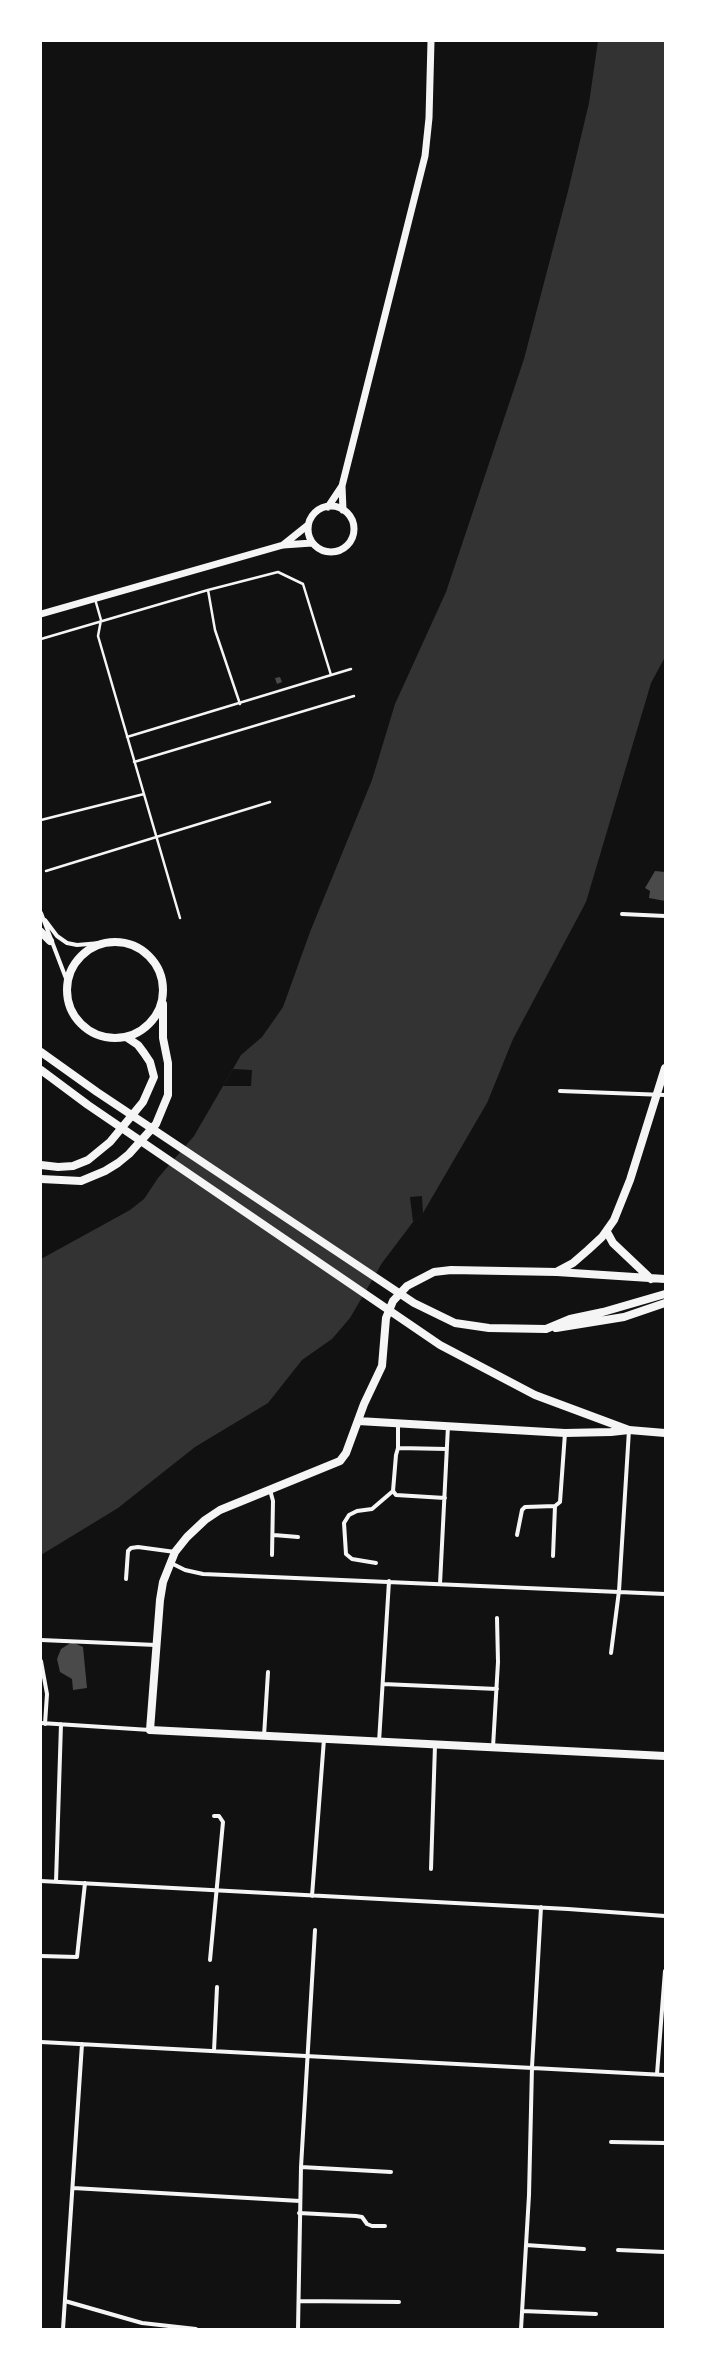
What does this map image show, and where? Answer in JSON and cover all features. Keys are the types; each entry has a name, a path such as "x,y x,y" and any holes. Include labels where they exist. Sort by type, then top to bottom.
{"main road":[{"path":"41,932 50,941"},
{"path":"41,1179 81,1181 105,1171 124,1158 156,1124 168,1095 168,1063 163,1038 163,1001 161,973 146,952 139,947 121,942 100,944 91,947 78,957 70,971 67,981 71,1010 81,1024 88,1030 106,1038 126,1037 135,1034 150,1024 155,1018 163,1001"},
{"path":"41,1165 73,1166 88,1160 110,1142 143,1102 154,1077 150,1062 144,1053 138,1045 126,1037"},
{"path":"41,1052 97,1092 414,1303 455,1323 489,1328 546,1329 624,1317 665,1302"},
{"path":"557,1272 573,1263 607,1232 614,1220 630,1180 665,1068"},
{"path":"41,1070 88,1105 440,1345 534,1395 629,1430"},
{"path":"607,1232 613,1244 651,1279"},
{"path":"665,1279 557,1272 451,1270 434,1272 407,1286 393,1301 386,1318 382,1366 364,1404 346,1453 340,1461 227,1507 205,1520 187,1537 175,1552 163,1582 156,1645 150,1730 435,1746 493,1747 665,1756"},
{"path":"546,1329 570,1319 603,1312 665,1294"},
{"path":"358,1422 448,1425 565,1433 629,1430 665,1433"}],"street":[{"path":"343,510 342,486 425,156 431,41"},
{"path":"283,545 308,525 315,513 328,507 342,486"},
{"path":"308,525 309,535 315,547 326,552 339,551 346,548 351,542 354,527 352,520 343,510 328,507"},
{"path":"41,614 283,545 312,543"},
{"path":"622,914 665,916"},
{"path":"41,915 67,981"},
{"path":"41,915 57,936 67,943 77,945 100,944"},
{"path":"560,1091 665,1095"},
{"path":"376,1563 352,1559 346,1554 344,1523 349,1515 356,1511 372,1509 393,1491 398,1448 398,1423"},
{"path":"440,1584 448,1425"},
{"path":"611,1653 619,1591 629,1430"},
{"path":"553,1556 556,1506 560,1502 565,1433"},
{"path":"398,1448 447,1449"},
{"path":"270,1490 273,1501 274,1535 272,1555"},
{"path":"393,1491 396,1495 444,1498"},
{"path":"517,1535 522,1510 525,1507 556,1506"},
{"path":"274,1535 298,1537"},
{"path":"126,1579 128,1551 131,1548 138,1547 175,1552"},
{"path":"170,1563 185,1570 203,1574 665,1594"},
{"path":"379,1742 389,1581"},
{"path":"493,1747 497,1689 497,1618"},
{"path":"41,1640 156,1645"},
{"path":"41,1661 47,1694 43,1724 150,1730"},
{"path":"264,1736 268,1672"},
{"path":"383,1684 497,1689"},
{"path":"56,1882 61,1724"},
{"path":"312,1896 324,1739"},
{"path":"431,1869 435,1746"},
{"path":"210,1960 222,1822 219,1816 214,1816"},
{"path":"41,1881 217,1892 541,1907 665,1916"},
{"path":"41,1956 77,1957 84,1883"},
{"path":"521,2329 526,2245 532,2067 541,1907"},
{"path":"298,2329 301,2167 315,1930"},
{"path":"657,2074 665,1971"},
{"path":"214,2051 217,1987"},
{"path":"41,2042 665,2075"},
{"path":"63,2329 74,2188 82,2044"},
{"path":"611,2142 665,2144"},
{"path":"301,2167 391,2172"},
{"path":"74,2188 300,2201"},
{"path":"300,2213 356,2216 362,2217 367,2224 372,2226 385,2226"},
{"path":"526,2245 584,2249"},
{"path":"618,2250 665,2252"},
{"path":"65,2301 142,2323 196,2329"},
{"path":"299,2301 399,2302"},
{"path":"522,2311 596,2314"}],"lane":[{"path":"41,639 101,620 278,572 303,584 331,675"},
{"path":"208,590 215,630 240,704"},
{"path":"94,599 101,620 98,636 155,837 180,918"},
{"path":"127,737 240,704 351,669"},
{"path":"134,762 354,696"},
{"path":"41,820 144,794"},
{"path":"46,871 270,802"}],"shaded area":[{"path":"598,41 665,41 665,657 651,683 586,902 513,1039 487,1103 423,1213 413,1222 382,1263 350,1318 332,1339 302,1360 268,1403 195,1447 118,1508 41,1555 41,1259 130,1210 144,1199 158,1178 194,1136 241,1055 262,1037 283,1007 310,932 372,780 395,704 446,592 524,359 568,191 589,103"}],"pier":[{"path":"233,1069 252,1070 251,1086 223,1086"},
{"path":"422,1196 423,1213 413,1222 410,1197"}],"building":[{"path":"280,677 282,682 277,684 275,678"},
{"path":"655,871 665,872 665,901 649,898 650,891 645,888"},
{"path":"72,1642 83,1647 87,1688 73,1690 72,1679 60,1672 57,1659 61,1649"}]}
